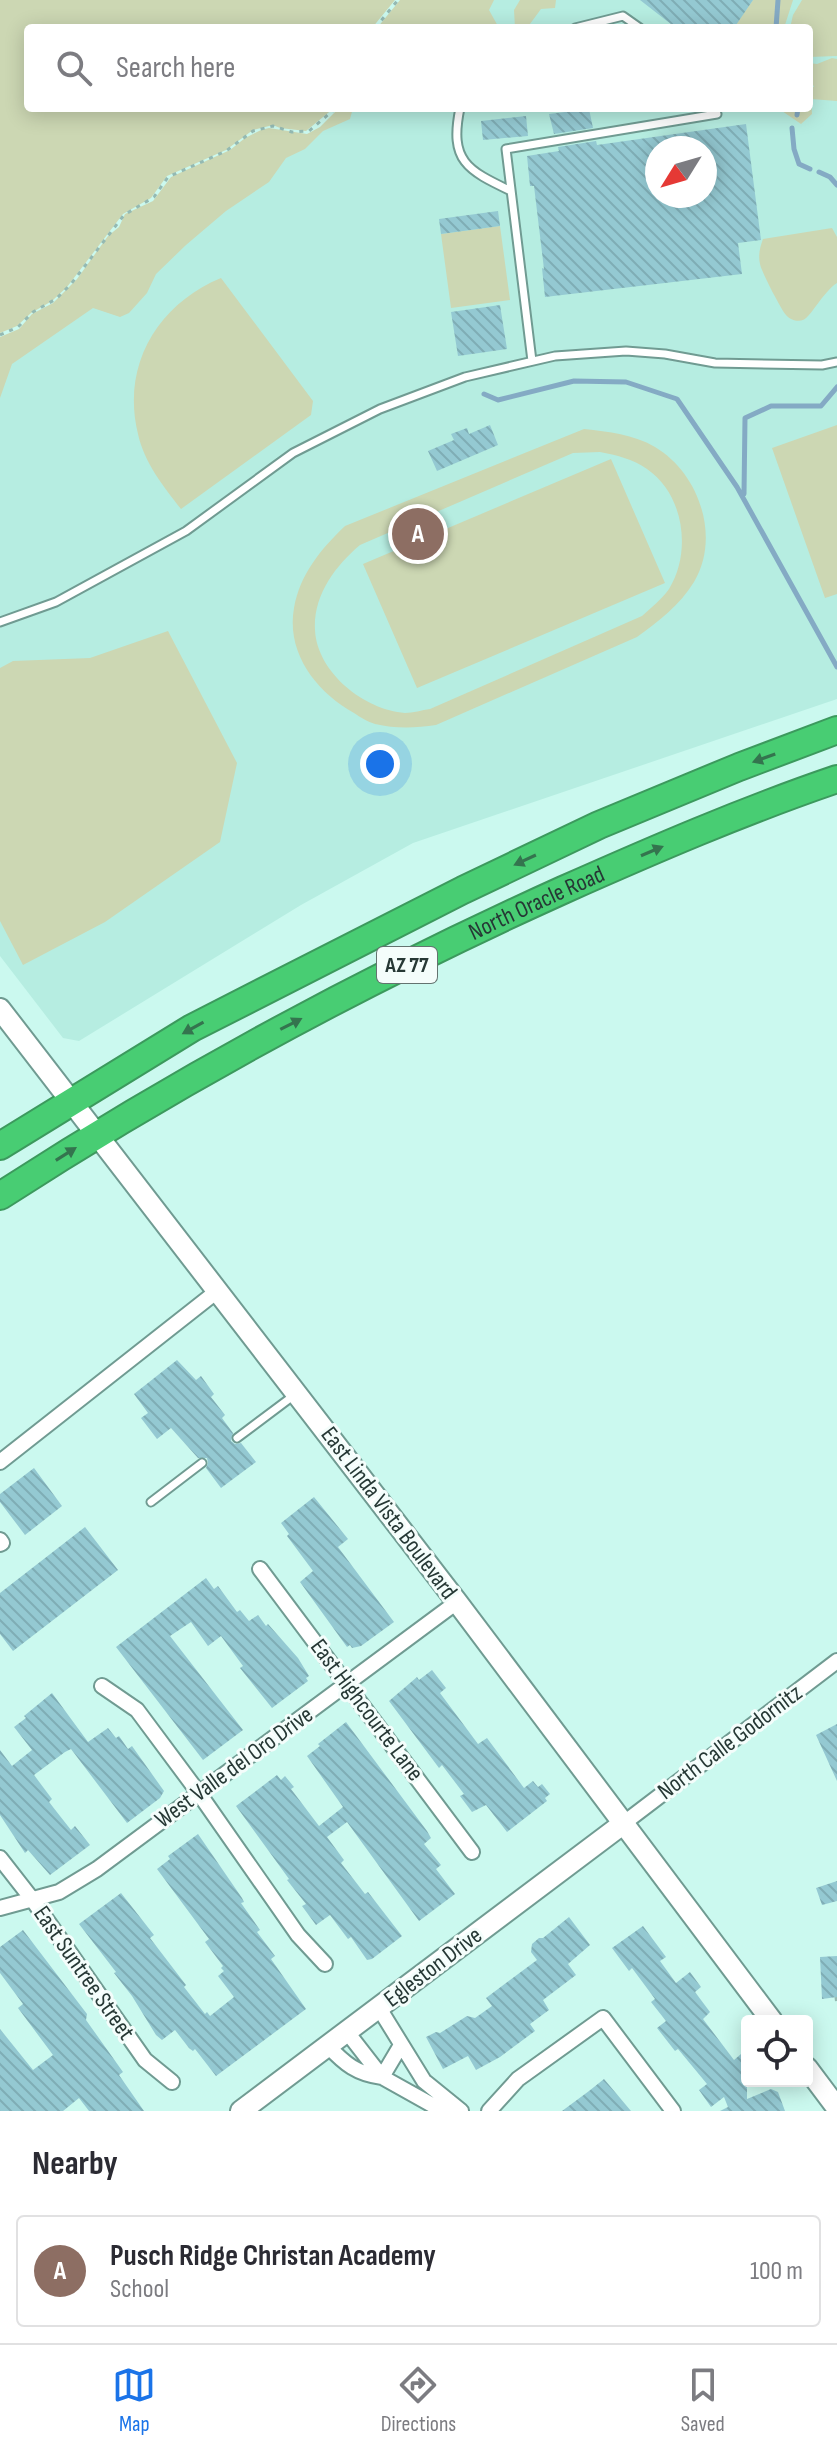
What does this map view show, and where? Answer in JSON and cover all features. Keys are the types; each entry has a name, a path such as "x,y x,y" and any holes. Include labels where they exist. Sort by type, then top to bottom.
{"highway":[{"name":"North Oracle Road","path":"0,1146 192,1028 476,883 599,825 837,730"},
{"name":"North Oracle Road","path":"0,1196 98,1134 270,1036 472,931 738,815 837,779"}],"street":[{"name":"East Linda Vista Boulevard","path":"0,1009 457,1602 768,2015"},
{"path":"0,1462 216,1292"},
{"name":"East Highcourte Lane","path":"260,1569 472,1852"},
{"name":"West Valle del Oro Drive","path":"0,1908 59,1892 79,1881 457,1602"},
{"name":"North Calle Godornitz","path":"624,1823 837,1661"},
{"path":"102,1686 137,1710 298,1935 325,1964"},
{"name":"Egleston Drive","path":"241,2111 624,1823"},
{"name":"East Suntree Street","path":"0,1858 145,2060 172,2082"},
{"path":"379,2008 424,2081 461,2111"},
{"path":"489,2111 518,2079 603,2018 673,2111"},
{"path":"347,2032 382,2077"},
{"path":"382,2077 401,2045"},
{"path":"328,2046 346,2066 367,2075 382,2077 443,2111"},
{"path":"813,2076 837,2108"}],"lane":[{"path":"591,24 623,16 634,24"},
{"path":"459,112 456,138 462,159 476,174 511,191"},
{"path":"532,361 506,149 717,114"},
{"path":"0,622 56,602 186,531 293,453 380,409 465,377 555,356 628,351 715,363 822,365 837,362"},
{"path":"237,1438 297,1393"},
{"path":"151,1502 202,1463"}],"path":[{"path":"378,24 398,0"},
{"path":"0,335 18,327 33,312 56,299 124,215 154,197 168,177 226,151 253,131 273,126 292,132 309,131 331,112"},
{"path":"836,1997 837,2005"}],"shaded area":[{"path":"0,0 395,0 375,24 24,24 24,112 329,112 306,131 273,125 253,130 226,150 167,176 151,198 123,214 67,287 17,326 0,333"},
{"path":"400,0 494,0 489,10 497,24 380,24"},
{"path":"490,0 837,0 837,699 413,843 301,905 79,1041 63,1038 0,956 0,370 342,112 813,112 813,24 458,24"},
{"path":"520,0 556,0 555,8 541,9 530,24 515,24 514,10"},
{"path":"753,0 793,0 785,24 736,24"},
{"path":"802,0 837,0 837,56 813,57 813,24 791,24"},
{"path":"837,59 837,101 813,99 813,64"},
{"path":"335,112 352,112 350,119 323,131 305,149 286,158 269,182 226,211 186,245 156,274 147,293 129,313 120,317 93,308 12,364 0,398 0,337 19,329 32,314 53,303 77,279 108,236 119,227 125,214 153,201 171,177 230,150 261,130 269,128 307,134 320,127"},
{"path":"783,112 812,112 801,124"},
{"path":"500,226 510,300 451,308 441,234"},
{"path":"832,228 837,237 837,283 806,318 796,321 786,315 761,268 759,254 763,239"},
{"path":"221,278 313,401 311,415 181,509 155,473 141,444 134,409 135,384 140,361 163,321 199,289"},
{"path":"837,425 837,594 825,598 772,448"},
{"path":"584,429 638,439 670,458 694,489 705,526 705,546 694,582 668,612 637,637 436,725 398,727 370,722 327,694 307,670 295,640 294,608 301,584 320,553 345,526","holes":["600,452 624,458 647,469 660,480 676,508 682,541 676,574 666,593 642,616 430,709 405,713 374,705 359,697 334,674 318,646 315,617 327,583 342,562 360,545 573,453"]},
{"path":"611,459 665,583 417,688 363,564"},
{"path":"168,631 237,763 220,842 105,922 23,965 0,921 0,668 13,661 90,658"}],"building":[{"path":"640,0 753,0 737,24 671,24"},
{"path":"590,112 593,128 554,134 549,114"},
{"path":"526,116 528,136 483,140 481,121"},
{"path":"746,124 761,240 738,243 742,274 545,297 534,186 530,186 527,156 596,141 597,145 645,138 645,208 717,208 717,136 661,136"},
{"path":"498,211 500,226 441,234 439,219"},
{"path":"500,305 507,349 458,356 451,312"},
{"path":"490,425 498,445 437,471 428,451 454,440 451,434 467,428 469,434"},
{"path":"177,1360 196,1380 201,1376 214,1394 211,1397 225,1415 222,1418 233,1433 231,1441 241,1443 256,1462 221,1488 206,1468 207,1458 198,1458 171,1428 157,1439 141,1418 148,1413 134,1394"},
{"path":"34,1468 62,1506 25,1535 0,1502 0,1494"},
{"path":"314,1497 348,1539 338,1547 394,1622 361,1646 347,1647 300,1582 313,1571 281,1523"},
{"path":"85,1527 118,1570 13,1651 0,1634 0,1593"},
{"path":"206,1578 214,1589 218,1586 237,1612 240,1610 249,1621 258,1615 266,1626 268,1624 298,1658 309,1676 306,1678 308,1681 272,1708 240,1668 243,1666 221,1636 208,1646 191,1622 170,1636 243,1730 203,1760 116,1647"},
{"path":"432,1670 446,1688 440,1693 478,1744 487,1738 524,1788 533,1781 538,1787 542,1784 550,1794 545,1798 547,1801 507,1832 486,1805 472,1812 460,1796 464,1794 442,1765 439,1768 389,1701 417,1677 419,1680"},
{"path":"52,1693 88,1742 108,1728 116,1738 119,1736 128,1749 132,1746 164,1791 160,1798 127,1823 71,1749 65,1752 34,1775 52,1799 49,1802 71,1830 75,1826 90,1845 50,1875 28,1850 25,1853 0,1815 0,1750 12,1766 32,1750 14,1727"},
{"path":"346,1722 427,1831 431,1838 424,1844 441,1865 436,1869 455,1894 419,1921 347,1822 327,1837 344,1860 341,1863 402,1936 367,1960 330,1915 316,1925 302,1906 306,1904 236,1806 277,1775 281,1780 285,1776 319,1826 343,1807 307,1756"},
{"path":"837,1724 837,1781 816,1735"},
{"path":"198,1834 242,1898 244,1902 241,1903 260,1930 257,1932 275,1956 271,1959 306,2009 216,2076 175,2030 162,2040 156,2035 116,1972 79,1924 121,1893 154,1935 150,1938 186,1985 184,1987 210,2016 234,1997 218,1976 224,1971 223,1966 205,1942 209,1939 157,1869 170,1859 168,1856"},
{"path":"837,1881 837,1901 822,1905 816,1888"},
{"path":"569,1917 590,1945 568,1964 576,1975 543,2000 549,2010 530,2024 535,2031 476,2070 468,2056 443,2069 426,2037 440,2033 467,2016 475,2018 492,2006 486,1998 537,1960 531,1952 532,1944"},
{"path":"643,1926 666,1957 660,1961 676,1983 690,1972 701,1987 695,1992 710,2012 703,2019 734,2060 741,2054 741,2087 747,2087 747,2099 771,2089 778,2092 785,2111 720,2111 728,2107 724,2097 711,2107 699,2090 707,2084 657,2028 666,2021 651,2002 655,1999 612,1948"},
{"path":"23,1930 87,2014 86,2020 123,2072 119,2075 144,2111 89,2111 79,2098 63,2111 0,2111 0,2029 33,2070 53,2055 18,2008 23,2004 0,1973 0,1947"},
{"path":"837,1956 837,1997 822,1999 820,1957"},
{"path":"604,2079 631,2111 562,2111 589,2091"}],"waterway":[{"path":"776,24 778,0"},
{"path":"792,128 799,164 810,169"},
{"path":"819,172 837,185"},
{"path":"484,394 498,400 574,381 626,382 677,399 737,487 837,667"},
{"path":"744,494 745,418 771,406 821,406 837,387"}],"place":[{"name":"Pusch Ridge Christan Academy","path":"418,534"}]}
